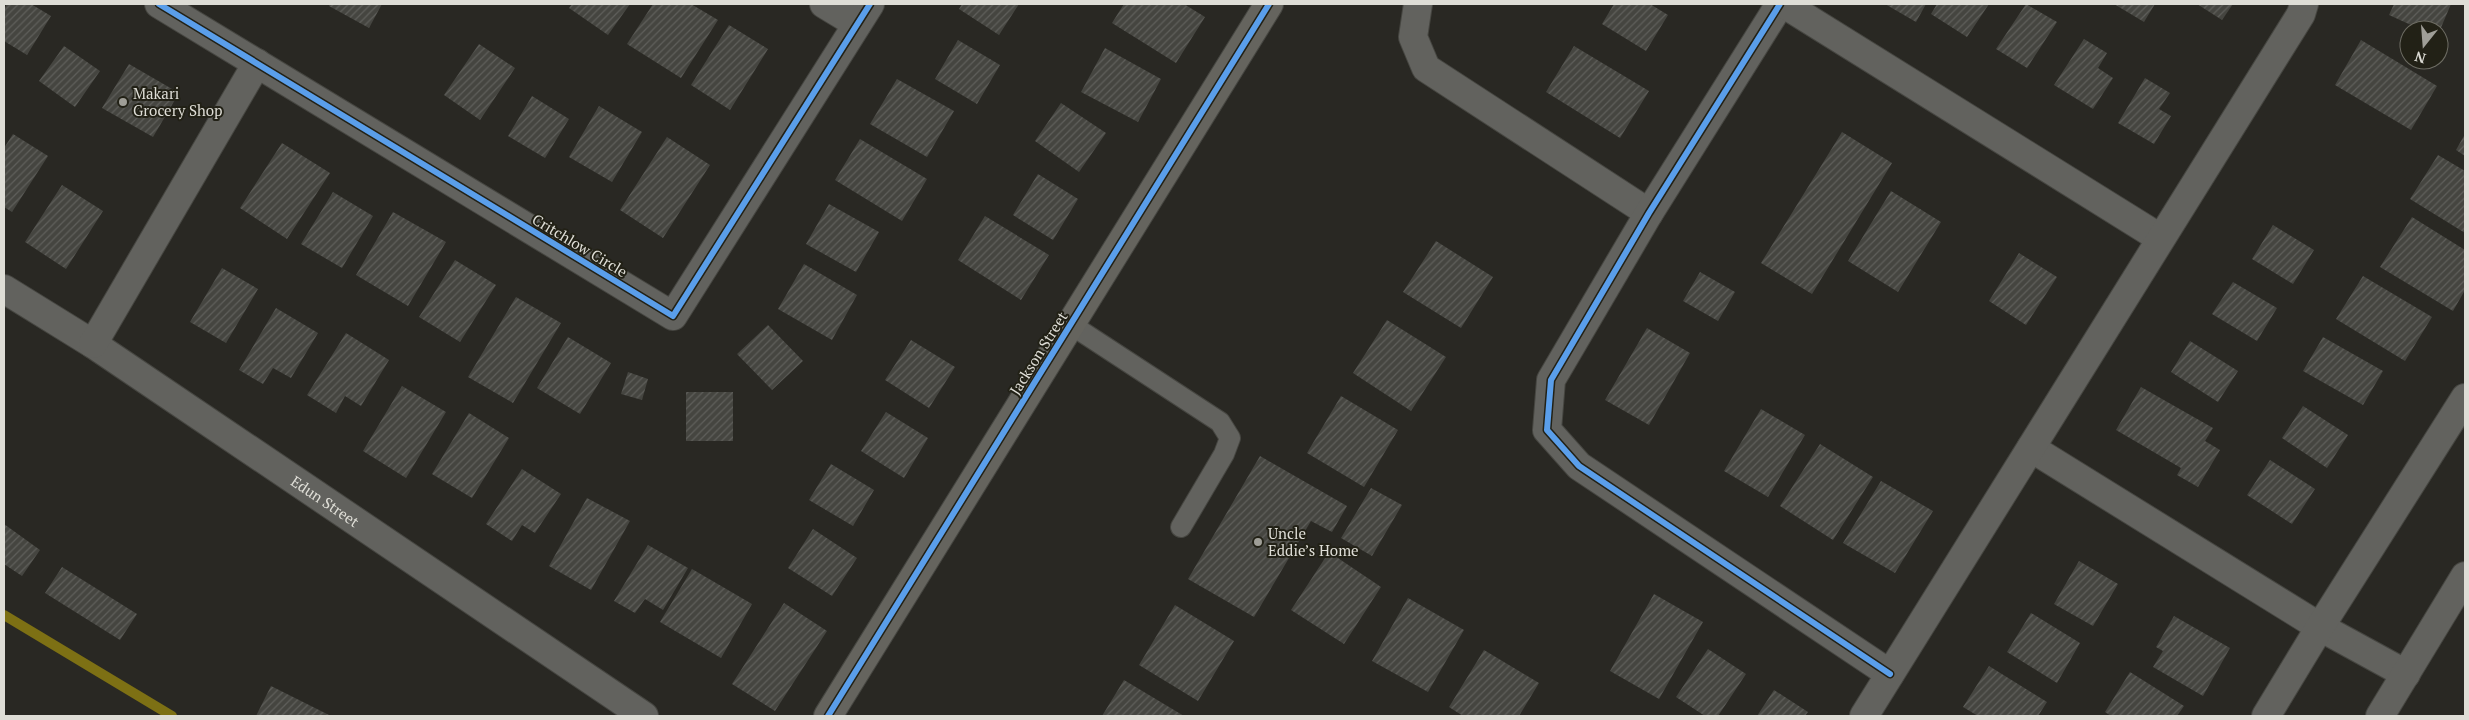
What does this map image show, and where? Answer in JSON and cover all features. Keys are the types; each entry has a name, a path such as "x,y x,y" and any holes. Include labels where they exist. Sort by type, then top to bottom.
{"street":[{"name":"Critchlow Circle","path":"159,4 674,316 864,14"},
{"path":"824,4 864,14"},
{"name":"Jackson Street","path":"828,716 1269,4"},
{"path":"1418,4 1413,36 1426,68 1649,213"},
{"path":"1890,674 1579,466 1547,430 1551,380 1649,213 1782,4 2160,238"},
{"path":"1864,716 2301,14 2304,4"},
{"path":"93,344 257,63"},
{"name":"Edun Street","path":"4,289 93,344 644,716"},
{"path":"2266,716 2465,398"},
{"path":"2031,448 2320,627 2406,674"},
{"path":"2380,716 2465,576"}],"lane":[{"path":"1070,324 1220,422 1230,438 1224,454 1181,526"}],"building":[{"path":"7,4 31,4 51,16 27,55 4,41 4,9"},
{"path":"330,4 382,4 369,28 329,6"},
{"path":"572,4 630,4 608,35 569,8"},
{"path":"653,4 691,4 718,20 681,78 627,44"},
{"path":"962,4 1019,4 999,35 959,9"},
{"path":"1124,4 1184,4 1205,17 1176,63 1112,23"},
{"path":"1614,4 1650,4 1668,15 1646,51 1602,24"},
{"path":"1885,4 1926,4 1916,22"},
{"path":"1937,4 1989,4 1967,37 1931,14"},
{"path":"2026,4 2057,22 2027,68 1996,49"},
{"path":"2114,4 2155,4 2144,22"},
{"path":"2197,4 2233,4 2222,20"},
{"path":"2394,4 2451,4 2444,20 2400,20 2389,15"},
{"path":"729,25 768,49 730,110 691,85"},
{"path":"2084,39 2107,53 2098,68 2113,78 2093,109 2054,85"},
{"path":"958,40 1000,65 977,104 935,79"},
{"path":"2361,40 2399,63 2399,70 2411,70 2437,86 2411,130 2335,85"},
{"path":"479,44 515,68 480,120 444,95"},
{"path":"64,46 100,71 75,107 39,81"},
{"path":"1574,46 1649,91 1620,138 1546,92"},
{"path":"1105,48 1161,79 1138,122 1081,92"},
{"path":"129,64 179,93 153,137 102,108"},
{"path":"2145,78 2170,93 2159,109 2171,116 2154,144 2118,123"},
{"path":"897,79 954,111 927,157 870,124"},
{"path":"532,96 569,119 545,158 508,136"},
{"path":"1061,103 1106,133 1079,172 1035,141"},
{"path":"599,106 642,132 612,182 569,157"},
{"path":"1842,132 1892,163 1812,294 1761,263"},
{"path":"13,134 48,156 12,212 4,207 4,148"},
{"path":"2465,134 2465,156 2456,150"},
{"path":"667,137 710,165 663,238 620,210"},
{"path":"860,139 927,179 902,221 835,180"},
{"path":"282,143 330,173 287,239 240,208"},
{"path":"2438,155 2465,171 2465,233 2410,199"},
{"path":"1038,174 1078,199 1053,240 1013,215"},
{"path":"62,185 103,211 66,269 25,242"},
{"path":"1891,191 1941,222 1898,292 1848,261"},
{"path":"333,192 373,216 342,268 301,244"},
{"path":"829,204 879,232 856,272 806,244"},
{"path":"393,212 446,242 408,306 356,275"},
{"path":"985,216 1049,255 1021,300 958,260"},
{"path":"2412,217 2465,250 2465,290 2453,311 2380,267"},
{"path":"2273,225 2314,250 2293,284 2252,259"},
{"path":"1436,241 1493,277 1461,328 1403,292"},
{"path":"2019,253 2057,277 2026,325 1989,301"},
{"path":"455,260 496,285 460,342 419,317"},
{"path":"804,264 857,295 832,340 778,309"},
{"path":"222,268 258,289 226,343 190,322"},
{"path":"1700,272 1735,292 1718,321 1683,301"},
{"path":"2363,276 2432,317 2405,361 2336,319"},
{"path":"2233,282 2277,308 2257,341 2212,314"},
{"path":"516,297 561,323 513,403 468,377"},
{"path":"276,308 318,333 291,378 273,368 263,384 239,370"},
{"path":"1387,320 1446,357 1411,411 1353,373"},
{"path":"768,325 803,361 772,390 737,354"},
{"path":"1647,328 1690,353 1649,425 1605,400"},
{"path":"346,333 389,360 361,406 345,396 336,413 307,395"},
{"path":"568,337 611,363 580,414 537,388"},
{"path":"2323,337 2383,371 2363,405 2303,371"},
{"path":"911,340 955,367 929,408 885,380"},
{"path":"2190,341 2238,371 2218,402 2171,372"},
{"path":"628,372 648,379 642,400 621,394"},
{"path":"402,386 446,412 406,478 363,451"},
{"path":"2141,387 2213,428 2205,441 2220,450 2198,487 2177,475 2181,468 2116,430"},
{"path":"686,392 733,392 733,441 686,441"},
{"path":"1341,396 1398,430 1364,487 1307,453"},
{"path":"2303,406 2348,435 2327,468 2282,438"},
{"path":"1761,409 1805,435 1768,497 1724,471"},
{"path":"886,412 928,438 904,478 861,451"},
{"path":"469,413 509,438 472,498 432,474"},
{"path":"1820,444 1873,477 1833,540 1780,506"},
{"path":"1260,456 1347,506 1332,532 1311,521 1254,617 1188,579"},
{"path":"2270,460 2315,489 2292,524 2247,495"},
{"path":"831,464 874,490 853,526 809,500"},
{"path":"522,469 561,494 535,533 522,525 512,541 486,524"},
{"path":"1881,481 1933,511 1895,573 1843,543"},
{"path":"1371,488 1402,505 1372,556 1341,538"},
{"path":"587,498 630,521 591,590 549,566"},
{"path":"4,524 40,550 22,576 4,564"},
{"path":"813,529 857,558 832,596 788,568"},
{"path":"648,545 688,568 663,610 645,599 635,613 614,601"},
{"path":"1329,552 1381,587 1344,644 1291,610"},
{"path":"2079,561 2118,584 2093,626 2054,604"},
{"path":"62,567 137,614 120,640 45,593"},
{"path":"692,569 752,604 721,658 660,622"},
{"path":"1654,594 1703,622 1659,699 1610,671"},
{"path":"1408,598 1464,630 1428,692 1372,661"},
{"path":"784,603 827,631 775,711 732,684"},
{"path":"1175,605 1234,641 1198,701 1139,665"},
{"path":"2031,613 2080,643 2057,683 2007,652"},
{"path":"2174,616 2230,648 2203,696 2153,667 2163,651 2156,647"},
{"path":"1708,649 1746,674 1718,716 1705,716 1676,697"},
{"path":"1484,650 1539,683 1519,716 1463,716 1449,707"},
{"path":"1989,666 2047,702 2038,716 1978,716 1963,707"},
{"path":"2130,672 2184,706 2177,716 2111,716 2105,712"},
{"path":"1124,680 1184,716 1102,716"},
{"path":"271,686 331,716 256,716"},
{"path":"1774,690 1808,712 1805,716 1757,716"}],"waterway":[{"path":"4,615 172,716"}],"cycle path":[{"path":"159,4 673,316 870,4"},
{"path":"828,716 1269,4"},
{"path":"1780,4 1649,213 1551,380 1547,430 1579,466 1890,674"}],"place":[{"name":"Makari Grocery Shop","path":"123,102"},
{"name":"Uncle Eddie’s Home","path":"1258,542"}]}
